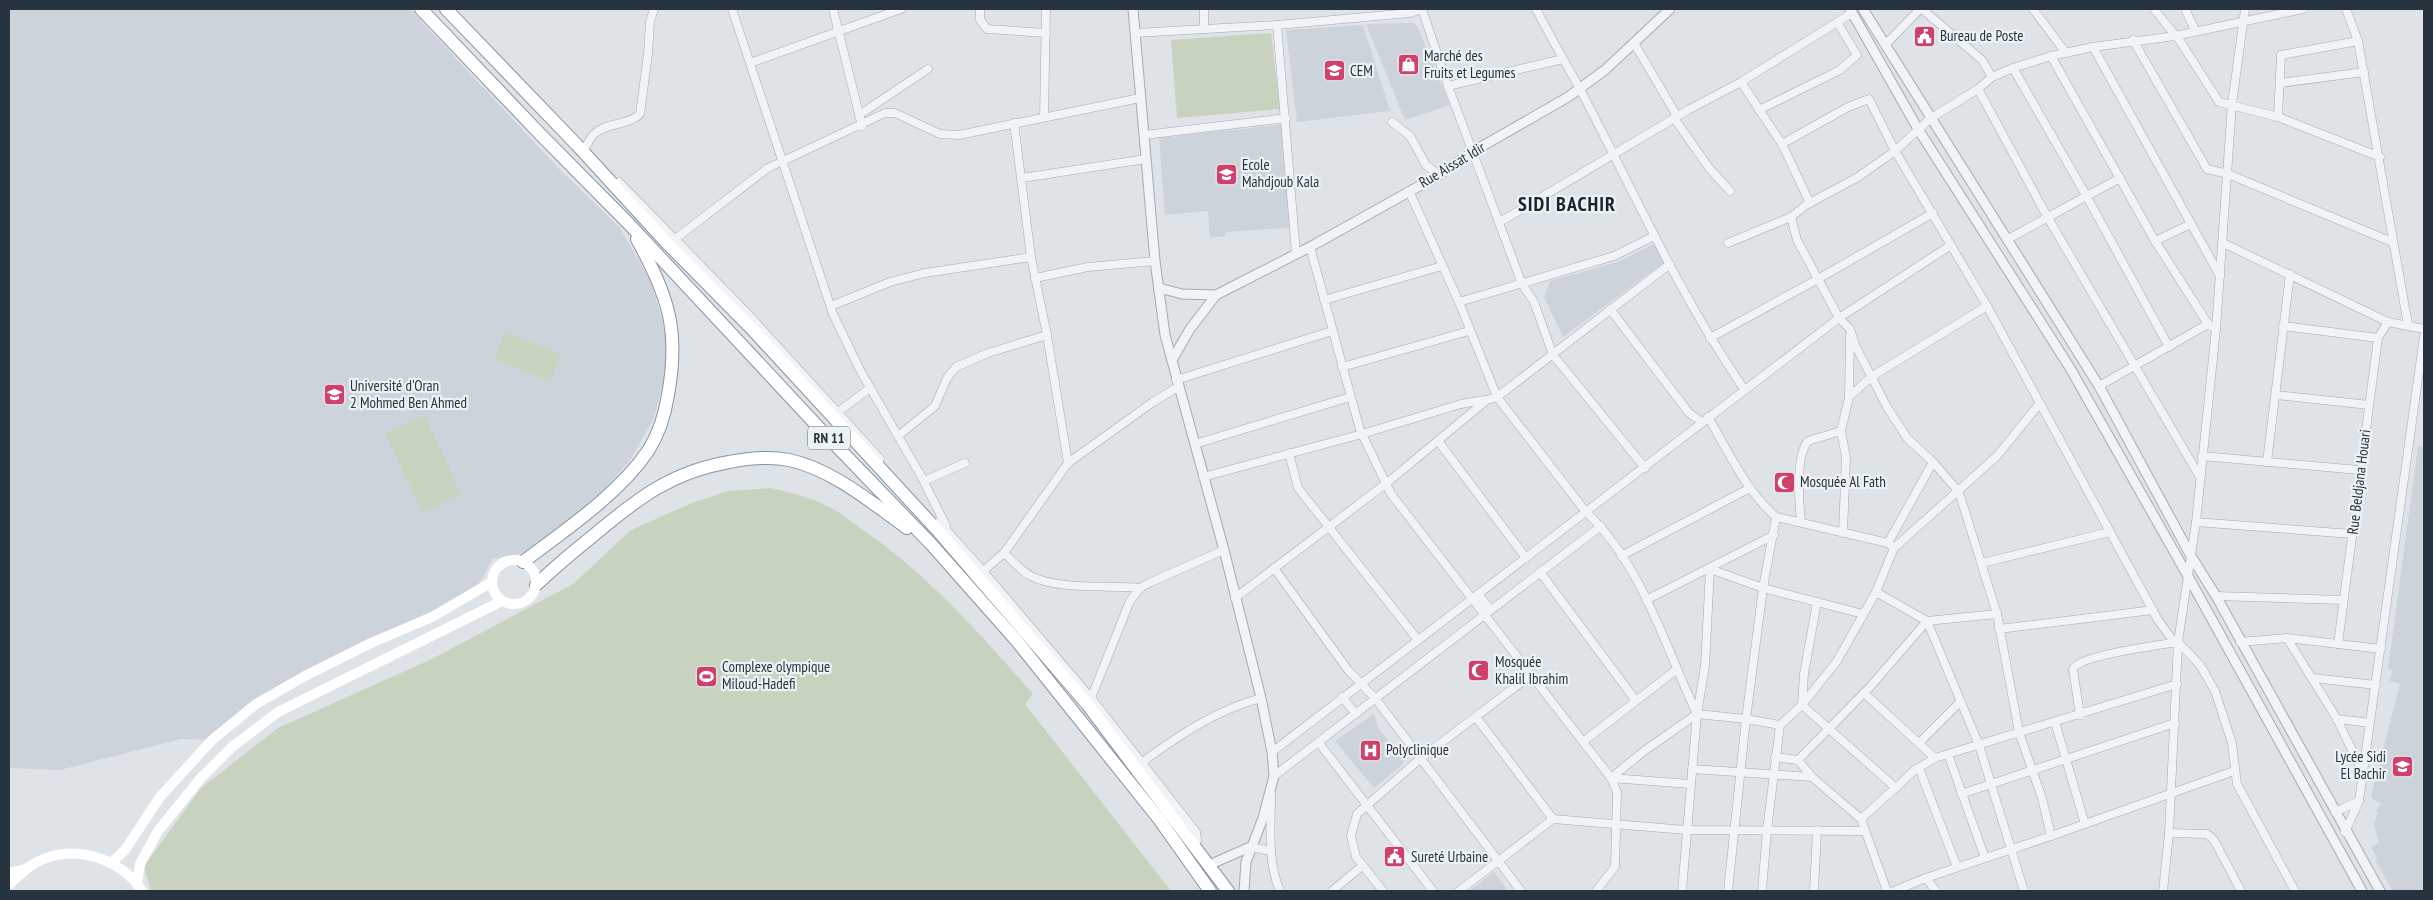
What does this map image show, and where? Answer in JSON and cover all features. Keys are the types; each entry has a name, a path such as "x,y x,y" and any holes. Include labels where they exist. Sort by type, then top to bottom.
{"highway":[{"name":"RN 11","path":"421,9 629,224 822,432 932,545 1028,655 1158,819 1210,891"},
{"name":"RN 11","path":"446,9 581,147 665,241 831,414 1025,630 1087,704 1228,891"},
{"path":"523,562 596,506 624,478 648,452 666,408 674,362 671,321 659,280 629,224"},
{"path":"536,585 610,521 658,486 682,474 709,465 752,458 790,460 835,478 932,545"}],"main road":[{"path":"512,560 523,562 532,569 536,585 532,595 524,602 513,605 502,601 495,593 492,582 494,572 502,563 512,560"},
{"path":"111,863 125,850 160,797 212,740 256,704 305,676 372,643 432,617 492,582"},
{"path":"140,888 140,864 158,831 200,779 232,747 278,712 502,601"},
{"path":"9,873 26,869 53,856 82,854 111,863 125,872 140,888"},
{"path":"9,885 26,869"}],"street":[{"path":"654,9 650,22 640,114 635,119 613,125 594,134 581,147 675,239 838,412 983,571 1090,698 1196,832 1197,841 1194,846"},
{"path":"732,9 830,306 870,388 924,481 950,534"},
{"path":"833,9 862,126"},
{"path":"750,63 901,9"},
{"path":"980,9 980,20 987,29 1046,33"},
{"path":"1044,117 1046,9"},
{"path":"1133,9 1155,261 1165,335 1195,444 1202,477 1224,550 1261,698 1272,752 1274,776 1271,791 1250,847 1246,862 1244,891"},
{"path":"1204,9 1204,28"},
{"path":"1135,33 1277,25 1422,9 1448,86 1522,284 1534,302 1553,355 1645,468"},
{"path":"1536,9 1580,89 1670,264 1680,288 1744,389"},
{"name":"Rue Aissat Idir","path":"1216,295 1310,247 1439,175 1580,89 1670,9"},
{"path":"1864,9 2098,386 2345,832 2380,891"},
{"path":"1885,45 1921,9 1982,60 1992,77"},
{"path":"2033,9 2066,53"},
{"path":"2154,9 2175,36 2219,102 2278,117 2380,157"},
{"path":"2186,9 2195,30"},
{"path":"2163,891 2169,833 2175,723 2177,684 2176,642 2190,578 2216,329 2232,104 2245,20 2244,9"},
{"path":"1728,243 1791,217 1810,203 1858,178 1895,151 1931,118 1978,89 1992,77 2013,68 2051,56 2093,47 2133,40 2175,36 2195,30 2303,9"},
{"path":"2346,9 2358,41 2380,157 2392,242 2408,325"},
{"path":"1500,222 1612,154 1741,82 1837,22 1851,11 1918,129 2070,368 2190,578 2362,891"},
{"path":"1759,110 1840,70 1857,55 1837,22"},
{"path":"1277,25 1296,254"},
{"path":"2133,40 2207,170 2228,174 2392,242"},
{"path":"2278,117 2281,55 2358,41"},
{"path":"1634,43 1676,117 1709,168 1730,191"},
{"path":"2093,47 2220,276"},
{"path":"2051,56 2155,241 2208,324 2216,329"},
{"path":"1448,86 1563,60"},
{"path":"2013,68 2087,197 2169,347"},
{"path":"859,115 928,69"},
{"path":"2281,83 2364,72"},
{"path":"1741,82 1782,144 1810,203"},
{"path":"1978,89 2048,218 2200,477"},
{"path":"675,239 756,176 782,160 862,126 889,112 940,134 951,135 1140,98"},
{"path":"1782,144 1867,99 1895,151 1987,306 2164,630 2200,665 2215,691 2232,743 2234,771 2240,792 2295,891"},
{"path":"1144,135 1286,118"},
{"path":"1392,122 1410,136 1426,165 1439,175"},
{"path":"1014,123 1030,257 1046,335 1068,464"},
{"path":"1022,178 1146,159"},
{"path":"2008,239 2120,178"},
{"path":"1410,191 1459,302 1497,397 1586,512 1602,526 1621,556 1646,600 1697,714"},
{"path":"1710,338 1933,213"},
{"path":"1791,217 1797,240 1839,318 1850,329 1855,345 1887,407 1907,438 1933,462 1959,492 1997,614 2019,732 2042,798 2051,836"},
{"path":"2155,241 2191,224"},
{"path":"1459,302 1614,256 1654,236"},
{"path":"2223,243 2388,322 2424,329"},
{"path":"1272,752 1839,318 1951,245"},
{"path":"1310,247 1350,397 1362,434 1391,494 1475,596 1531,675 1612,778 1617,792 1616,867 1596,891"},
{"path":"830,306 890,282 925,273 1030,257"},
{"path":"1035,278 1088,267 1155,261"},
{"path":"1202,477 1362,434 1461,404 1497,397 1670,264"},
{"path":"1324,300 1442,266"},
{"path":"2268,462 2290,274"},
{"path":"1159,288 1182,294 1216,295"},
{"path":"1172,360 1190,329 1216,295"},
{"path":"1848,397 1871,377 1987,306"},
{"path":"1610,309 1689,413 1705,419 1762,505 1776,517 1891,546"},
{"name":"Rue Beldjana Houari","path":"2338,644 2359,470 2378,338 2388,322"},
{"path":"2098,386 2208,324"},
{"path":"2284,326 2378,338"},
{"path":"1843,533 1846,457 1841,431 1848,397 1850,329"},
{"path":"983,571 1004,553 1068,464 1177,384 1332,331"},
{"path":"1342,368 1469,331"},
{"path":"898,436 935,406 947,378 956,367 988,353 1046,335"},
{"path":"2345,832 2359,801 2364,775 2424,336"},
{"path":"838,412 870,388"},
{"path":"2276,395 2368,406"},
{"path":"1195,444 1350,397"},
{"path":"1235,598 1386,484 1487,400"},
{"path":"1891,546 1959,492 1997,456 2040,403"},
{"path":"1801,522 1801,456 1805,445 1808,441 1841,431"},
{"path":"1438,441 1526,558"},
{"path":"1289,453 1298,488 1418,640"},
{"path":"2202,456 2359,470"},
{"path":"1762,891 1773,774 1780,725 1802,705 1836,661 1876,592 1891,546 1933,462"},
{"path":"924,481 965,463"},
{"path":"1621,556 1750,488"},
{"path":"1728,891 1736,831 1746,719 1763,588 1776,517"},
{"path":"2196,522 2352,534"},
{"path":"1274,776 1319,744 1375,698 1602,526"},
{"path":"1982,563 2110,532"},
{"path":"1646,600 1774,535"},
{"path":"1090,698 1130,601 1140,588 1224,550"},
{"path":"1004,553 1031,576 1046,581 1067,586 1106,585 1140,588"},
{"path":"1274,568 1348,670 1375,698 1521,891"},
{"path":"1710,569 1763,588 1863,614"},
{"path":"1682,891 1697,714 1705,666 1712,576 1710,569"},
{"path":"1540,572 1636,701"},
{"path":"1876,592 1927,621 1997,614"},
{"path":"2216,596 2343,600"},
{"path":"1802,705 1804,674 1817,602"},
{"path":"1999,629 2153,610"},
{"path":"1798,760 1864,693 1927,621"},
{"path":"1927,621 1954,682 1959,703 1979,745 2024,891"},
{"path":"2240,642 2286,638 2381,649"},
{"path":"2286,638 2313,678 2337,719 2364,775"},
{"path":"2080,715 2073,669 2075,665 2117,652 2176,642"},
{"path":"1584,741 1676,670"},
{"path":"1383,891 1356,857 1351,836 1357,814 1421,758 1531,675"},
{"path":"2313,678 2376,685"},
{"path":"1861,819 1919,768 1934,758 2177,684"},
{"path":"1864,693 1934,758"},
{"path":"1342,697 1356,714"},
{"path":"1141,763 1179,736 1211,718 1240,704 1261,698"},
{"path":"1919,743 1959,703"},
{"path":"1802,705 1896,788"},
{"path":"1612,778 1660,739 1697,714 1780,725"},
{"path":"1476,717 1553,819"},
{"path":"2337,719 2370,723"},
{"path":"2055,722 2085,824"},
{"path":"1962,794 2175,723"},
{"path":"1319,744 1433,891"},
{"path":"1948,754 1985,858"},
{"path":"1775,757 1798,760 1812,776 1861,819 1888,891"},
{"path":"1692,768 1812,776"},
{"path":"1919,768 1958,867"},
{"path":"1894,891 1926,878 2234,771"},
{"path":"1612,778 1690,784"},
{"path":"1271,791 1271,851 1274,877 1280,891"},
{"path":"2334,812 2359,801"},
{"path":"1459,891 1553,819 1686,830 1865,831"},
{"path":"1814,891 1818,830"},
{"path":"2169,833 2208,834 2214,840 2240,891"},
{"path":"1209,864 1250,847 1271,851"},
{"path":"1332,891 1362,866"},
{"path":"1926,878 1936,891"}],"shaded area":[{"name":"Université d'Oran 2 Mohmed Ben Ahmed","path":"9,9 410,9 561,171 620,228 651,282 666,333 666,371 654,418 631,459 580,518 538,550 493,559 473,594 305,676 212,740 181,739 60,770 9,768"},
{"name":"Marché des Fruits et Legumes","path":"1413,23 1417,26 1450,105 1405,120 1366,24"},
{"name":"CEM","path":"1363,25 1390,111 1297,122 1286,30"},
{"name":"Ecole Mahdjoub Kala","path":"1286,124 1295,227 1225,232 1225,236 1210,238 1208,211 1165,215 1159,138"},
{"path":"1653,244 1659,244 1666,257 1662,264 1563,337 1544,297 1550,281 1618,262"},
{"path":"2418,446 2424,447 2424,891 2393,891 2375,860 2377,858 2371,847 2379,843 2374,824 2378,813 2375,812 2381,803 2375,801 2371,796 2400,684 2390,681 2392,670 2388,669"},
{"name":"Polyclinique","path":"1374,714 1379,729 1404,760 1403,764 1374,788 1335,741"},
{"path":"1494,872 1508,891 1469,891"}],"green space":[{"path":"1271,33 1280,109 1177,118 1171,40"},
{"path":"505,332 561,354 550,381 494,359"},
{"path":"425,416 461,494 422,512 385,433"},
{"name":"Complexe olympique Miloud-Hadefi","path":"771,488 808,498 837,511 908,564 952,605 1033,694 1025,704 1171,891 151,891 144,866 201,788 278,728 432,659 573,584 631,530 692,503 728,491"}],"place":[{"name":"Bureau de Poste","path":"1924,36"},
{"name":"Marché des Fruits et Legumes","path":"1408,65"},
{"name":"CEM","path":"1334,71"},
{"name":"Ecole Mahdjoub Kala","path":"1226,174"},
{"name":"Université d'Oran 2 Mohmed Ben Ahmed","path":"334,395"},
{"name":"Mosquée Al Fath","path":"1784,482"},
{"name":"Mosquée Khalil Ibrahim","path":"1479,671"},
{"name":"Complexe olympique Miloud-Hadefi","path":"706,676"},
{"name":"Polyclinique","path":"1370,750"},
{"name":"Lycée Sidi El Bachir","path":"2402,766"},
{"name":"Sureté Urbaine","path":"1395,857"}],"district":[{"name":"SIDI BACHIR","path":"1567,204"}]}
